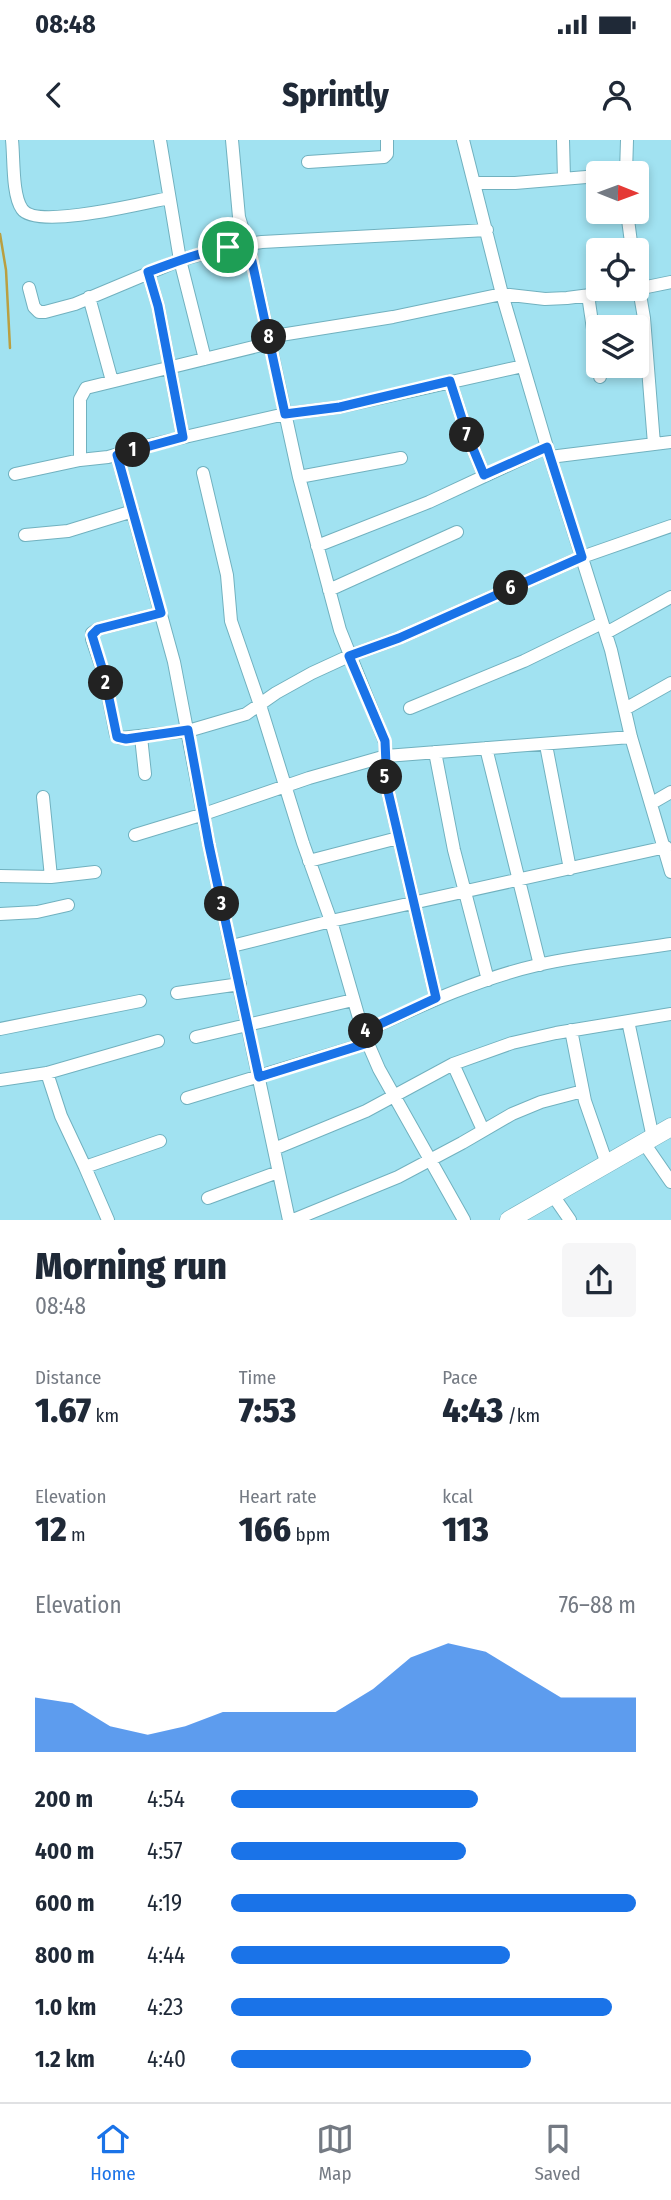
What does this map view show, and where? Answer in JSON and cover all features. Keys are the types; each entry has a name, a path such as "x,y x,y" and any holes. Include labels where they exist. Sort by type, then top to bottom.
{"main road":[{"path":"509,1220 671,1127"}],"street":[{"path":"12,140 17,197 22,211 32,217 94,213 169,198"},
{"path":"160,140 180,260 205,359"},
{"path":"232,140 239,218 251,257 299,477 349,656 384,736 387,756 385,777 436,998"},
{"path":"308,162 384,157 387,154 387,140"},
{"path":"463,140 502,294 548,452 604,628 671,872"},
{"path":"563,140 564,179"},
{"path":"627,161 628,140"},
{"path":"474,183 586,177"},
{"path":"29,288 34,307 42,312 75,304 180,260 228,247 487,230"},
{"path":"148,272 158,306 183,437"},
{"path":"649,285 671,282"},
{"path":"80,460 81,394 86,388 205,359 269,340 502,294 545,299 586,295"},
{"path":"89,297 112,381"},
{"path":"639,301 648,356 654,444"},
{"path":"15,474 117,455 285,414 340,407 523,366"},
{"path":"450,381 484,475"},
{"path":"317,546 429,502 484,475 548,452 671,442"},
{"path":"117,455 174,662 247,1025 278,1172 291,1220 354,1196 430,1161 512,1114 583,1091"},
{"path":"299,477 401,458"},
{"path":"202,472 224,560 231,621 331,921 366,1038 394,1096 464,1220"},
{"path":"25,535 68,531 133,511"},
{"path":"161,613 98,629 92,635 104,674 116,735 126,739 188,730 238,717 312,673 349,656 399,638 582,557 671,526"},
{"path":"329,590 457,532"},
{"path":"410,708 604,628 671,597"},
{"path":"625,709 671,683"},
{"path":"141,737 145,774"},
{"path":"135,835 309,778 387,756 632,737"},
{"path":"546,745 570,869"},
{"path":"486,748 540,965"},
{"path":"435,752 444,804 488,980"},
{"path":"652,803 671,792"},
{"path":"43,797 51,877"},
{"path":"309,861 398,838"},
{"path":"232,946 331,921 666,847"},
{"path":"0,876 51,877 95,873"},
{"path":"0,914 37,912 68,905"},
{"path":"187,1098 259,1077 366,1038 436,998 488,980 540,965 671,944"},
{"path":"177,993 240,984"},
{"path":"196,1037 353,1000"},
{"path":"0,1030 140,1001"},
{"path":"274,1149 335,1125 453,1064 512,1043 571,1030 671,1014"},
{"path":"628,1021 649,1141 671,1182"},
{"path":"571,1030 583,1091 607,1164"},
{"path":"0,1080 47,1073 158,1041"},
{"path":"453,1064 483,1130"},
{"path":"47,1073 61,1116 108,1220"},
{"path":"85,1167 160,1140"},
{"path":"208,1198 278,1172"},
{"path":"552,1194 569,1220"}],"waterway":[{"path":"0,234 6,270 10,348"}],"route":[{"path":"247,245 285,414 340,407 450,381 484,475 547,447 582,557 399,638 349,656 385,741 385,777 436,998 363,1032 368,1043 259,1077 209,845 188,730 126,739 117,737 104,674 92,639 92,633 98,629 161,613 117,455 183,437 158,306 148,272 228,247 247,245"}]}
